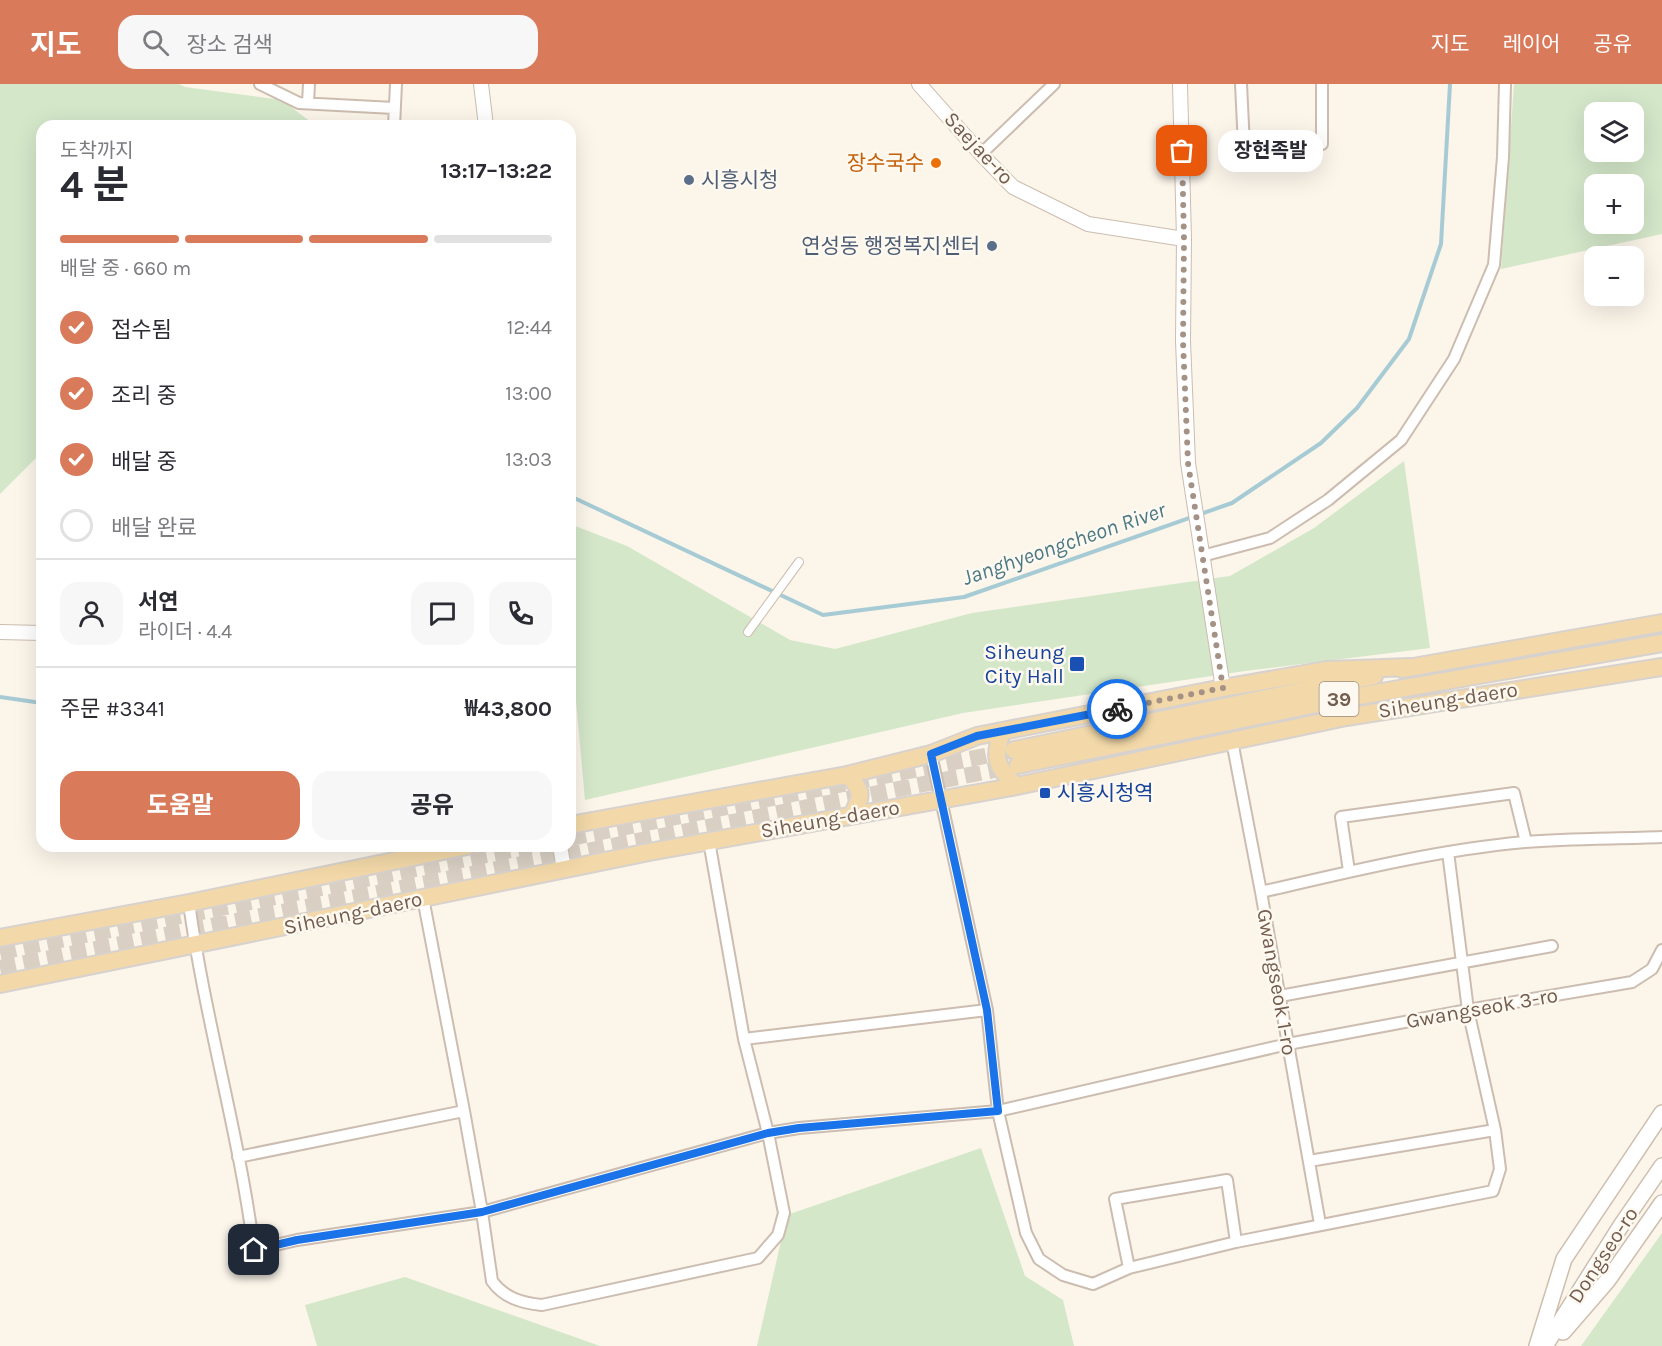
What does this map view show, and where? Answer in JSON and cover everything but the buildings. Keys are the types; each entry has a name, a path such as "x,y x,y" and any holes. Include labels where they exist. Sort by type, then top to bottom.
{"main road":[{"name":"Siheung-daero","path":"1662,623 1411,667 1016,757 1662,643"},
{"name":"Siheung-daero","path":"576,824 847,775 931,754 977,736 1223,688 1327,670 1411,667"},
{"name":"Siheung-daero","path":"0,984 564,869 1017,786 1346,717 1662,667"},
{"path":"1003,731 997,745 997,760 1003,774 1017,786"},
{"path":"847,775 860,792 860,800 852,815"},
{"name":"Siheung-daero","path":"0,938 189,903 437,852"},
{"path":"1537,1346 1564,1259 1662,1113"},
{"name":"Dongseo-ro","path":"1545,1346 1622,1224 1662,1166"},
{"path":"1551,1346 1608,1280 1662,1203"}],"street":[{"path":"260,84 299,103 394,108"},
{"path":"308,103 309,84"},
{"path":"394,120 396,84"},
{"path":"481,84 485,120"},
{"name":"Saejae-ro","path":"919,84 1013,187 1088,224 1184,239"},
{"path":"981,154 1054,84"},
{"path":"1180,84 1184,239 1183,341 1188,463 1223,688"},
{"path":"1241,84 1244,146 1322,144 1322,84"},
{"path":"1202,556 1270,538 1328,500 1401,440 1454,359 1494,265 1503,157 1505,84"},
{"path":"748,632 799,562"},
{"path":"0,632 36,633"},
{"name":"Gwangseok 1-ro","path":"1232,741 1320,1224"},
{"path":"931,754 987,1010 998,1111 1026,1233 1039,1259 1063,1275 1093,1284 1129,1268 1236,1242 1493,1191 1500,1169 1495,1130 1468,1010 1448,852"},
{"path":"1349,871 1341,817 1514,794 1526,842"},
{"path":"1261,892 1349,871 1448,852 1526,842 1662,837"},
{"path":"423,898 464,1111 492,1281 497,1288 517,1300 542,1305 758,1258 778,1235 784,1213 768,1133 744,1039 709,841"},
{"path":"561,852 564,869"},
{"path":"189,903 195,944 238,1156 464,1111"},
{"path":"1280,996 1552,946"},
{"name":"Gwangseok 3-ro","path":"238,1156 254,1250 297,1240 482,1212 768,1133 799,1128 998,1111 1288,1044 1632,982 1652,969 1662,950"},
{"path":"744,1039 987,1010"},
{"path":"1309,1161 1495,1130"},
{"path":"1129,1268 1116,1199 1227,1180 1236,1242"}],"green space":[{"path":"0,84 179,84 185,87 282,100 308,120 36,120 36,458 0,494"},
{"path":"1514,84 1662,84 1662,234 1607,246 1584,246 1584,251 1501,269"},
{"path":"1404,461 1430,648 1245,671 963,713 585,800 576,700 576,526 627,546 790,640 835,649 972,613 1230,576 1314,528"},
{"path":"981,1148 1025,1276 1063,1300 1074,1346 757,1346 787,1215"},
{"path":"1662,1233 1662,1346 1581,1346"},
{"path":"405,1277 600,1346 317,1346 305,1305"}],"waterway":[{"name":"Janghyeongcheon River","path":"576,499 823,615 964,597 1232,503 1321,443 1357,408 1409,339 1441,244 1450,84"},
{"name":"Janghyeongcheon River","path":"0,697 36,702"}],"tunnel":[{"path":"576,837 1010,751"},
{"path":"0,968 1014,766"},
{"path":"0,952 501,852"}],"way so far":[{"path":"1117,709 1223,688 1188,463 1183,341 1182,151"}],"place":[{"name":"장현족발","path":"1182,151"},
{"name":"장수국수","path":"936,163"},
{"name":"시흥시청","path":"689,180"},
{"name":"연성동 행정복지센터","path":"992,246"},
{"name":"Siheung City Hall","path":"1077,664"},
{"name":"시흥시청역","path":"1045,793"}],"route":[{"path":"254,1250 297,1240 482,1212 768,1133 799,1128 998,1111 987,1010 931,754 977,736 1117,709"}]}
